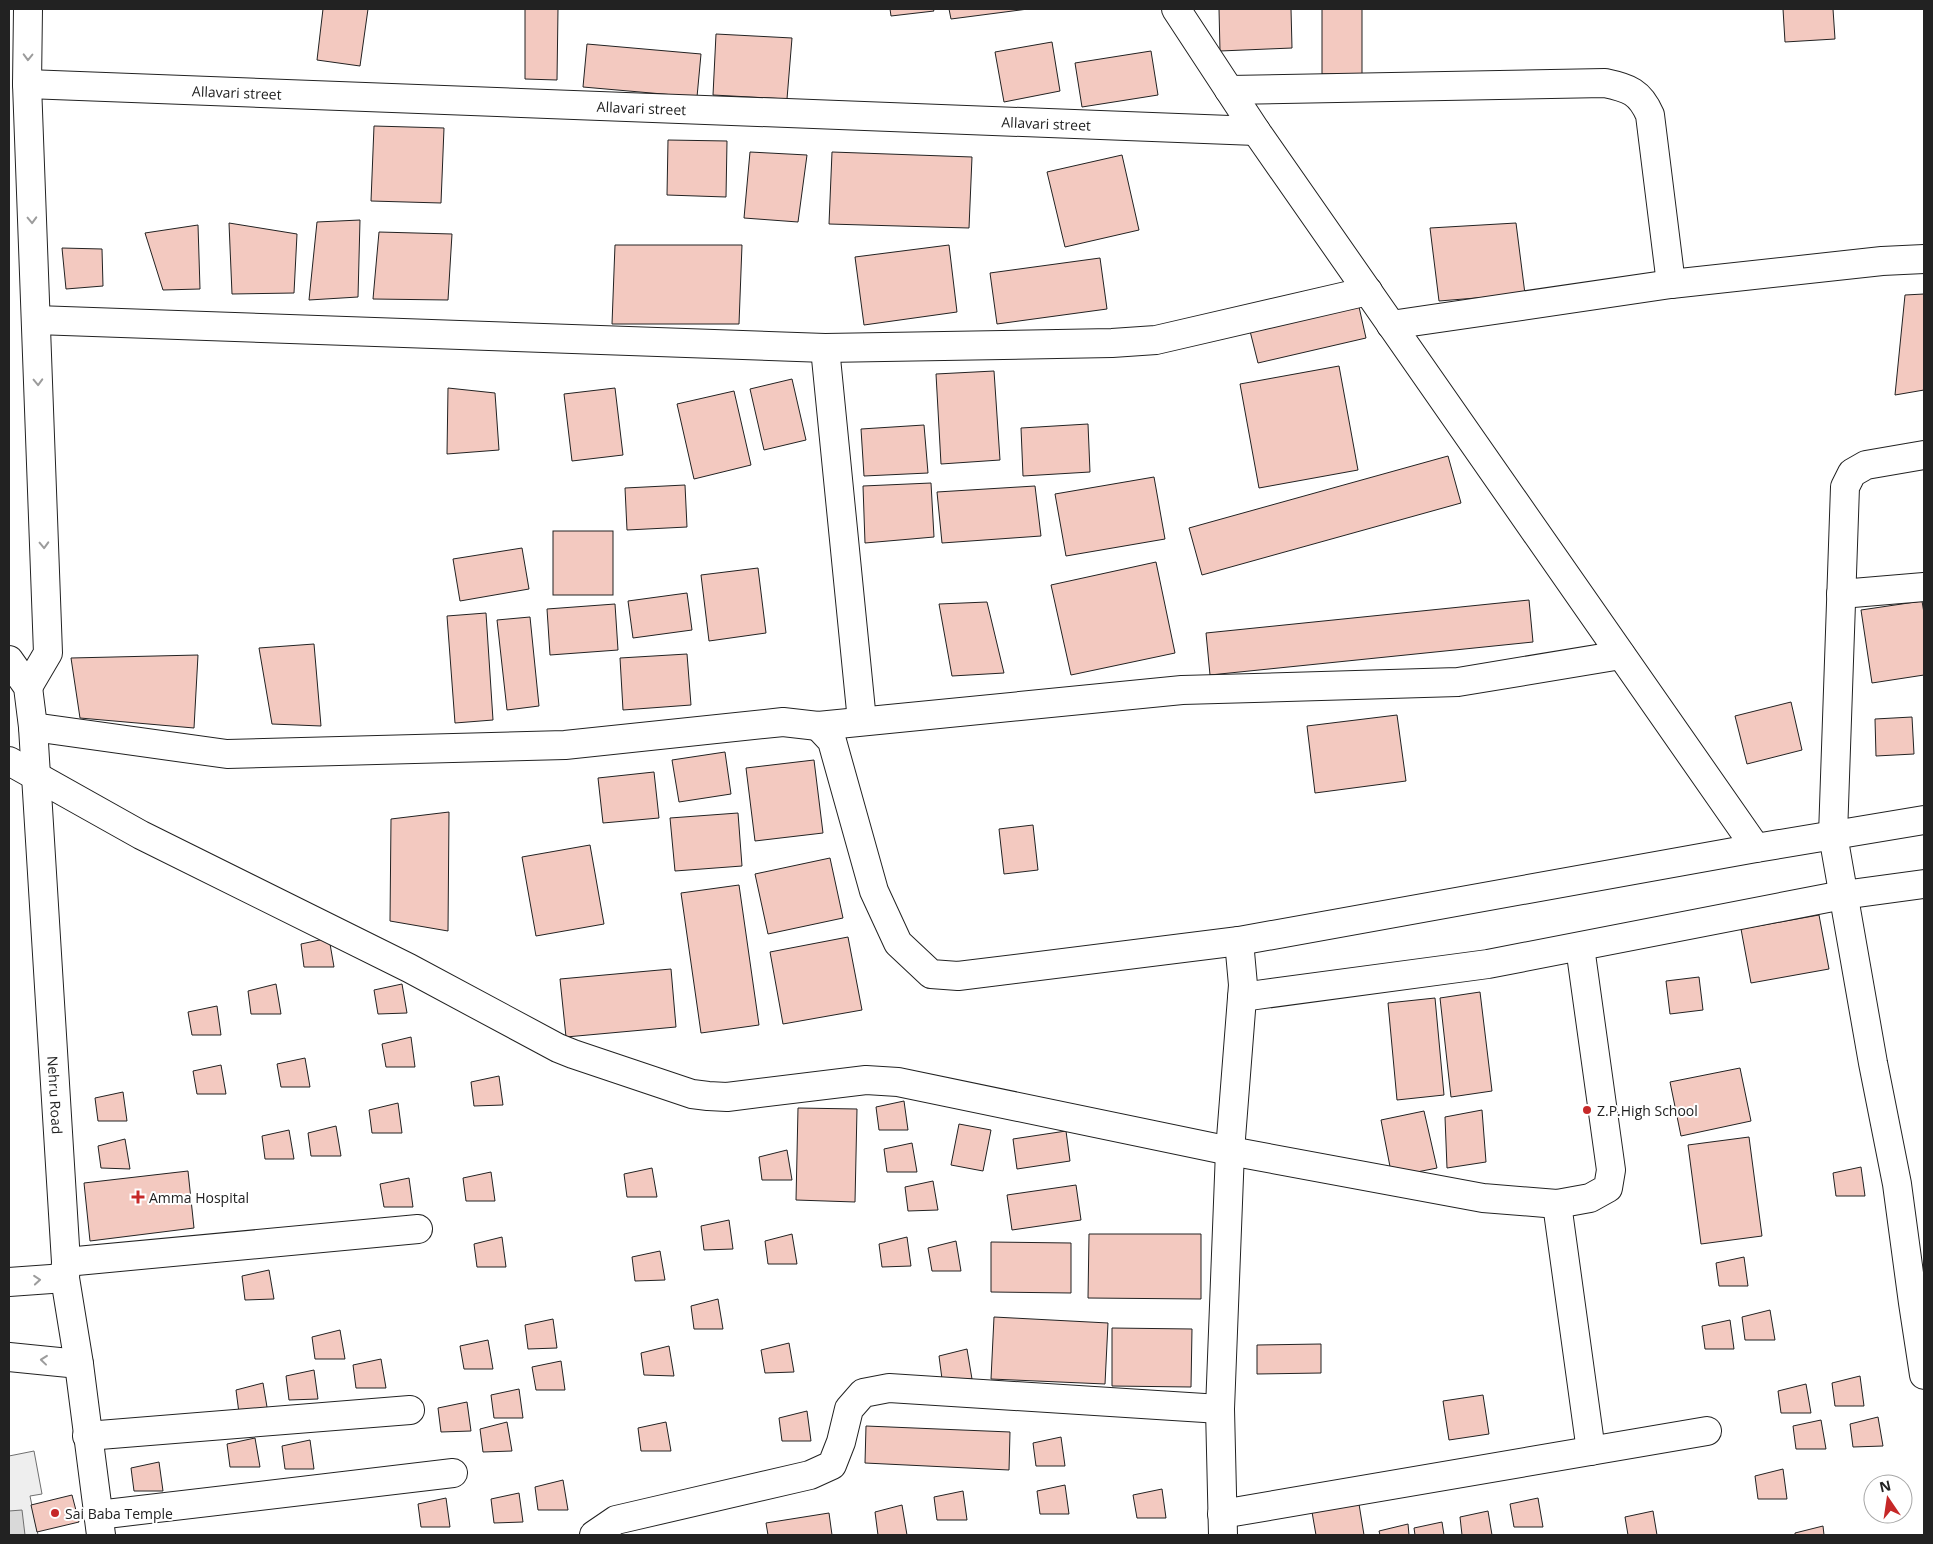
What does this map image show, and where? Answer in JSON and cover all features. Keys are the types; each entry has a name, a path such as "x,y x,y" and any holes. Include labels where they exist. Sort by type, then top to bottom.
{"street":[{"path":"28,9 27,84 48,653 28,686"},
{"path":"1176,9 1256,131 1756,848"},
{"path":"1229,90 1605,83 1624,87 1636,93 1644,102 1650,115 1671,284"},
{"name":"Allavari street","path":"27,84 1256,131"},
{"path":"1391,325 1671,284 1924,258"},
{"path":"36,320 825,348 1102,343 1156,340 1368,292"},
{"path":"825,348 862,721"},
{"path":"1924,455 1866,465 1852,473 1845,488 1835,844 1873,1063 1897,1184 1924,1375"},
{"path":"1841,594 1924,587"},
{"path":"33,727 227,754 565,745 783,722 818,726 1182,690 1458,682 1621,655"},
{"name":"Nehru Road","path":"9,660 28,686 33,727 65,1270 100,1525"},
{"path":"818,726 832,741 874,891 898,944 931,974 958,976 1073,960 1240,949 1756,848 1835,844 1924,820"},
{"path":"9,760 142,835 409,968 558,1048 692,1094 727,1097 866,1080 898,1082 1230,1151 1483,1198 1557,1204 1590,1198 1608,1188 1611,1170 1580,947"},
{"path":"1242,991 1488,964 1580,947 1842,890 1924,884"},
{"path":"1240,949 1242,991 1230,1151 1220,1409 1222,1525 1591,1451 1707,1432"},
{"path":"1557,1204 1591,1451"},
{"path":"9,1282 65,1270 418,1229"},
{"path":"9,1357 79,1364"},
{"path":"594,1535 616,1520 810,1475 832,1465 841,1442 849,1409 864,1393 889,1388 1220,1409"},
{"path":"87,1436 410,1410"},
{"path":"100,1525 453,1473"}],"shaded area":[{"path":"34,1451 42,1494 30,1496 38,1535 9,1535 9,1456"},
{"path":"22,1510 25,1535 9,1535 9,1511"}],"building":[{"path":"323,9 368,9 360,66 317,60"},
{"path":"525,9 558,9 557,80 525,79"},
{"path":"890,9 933,9 934,11 891,16"},
{"path":"949,9 1028,9 951,19"},
{"path":"1219,9 1291,9 1292,48 1220,51"},
{"path":"1322,9 1362,9 1362,74 1322,74"},
{"path":"1783,9 1833,9 1835,39 1785,42"},
{"path":"716,34 792,38 787,99 713,95"},
{"path":"1052,42 1060,91 1004,102 995,52"},
{"path":"587,44 701,54 697,97 583,87"},
{"path":"1151,51 1158,95 1082,107 1075,63"},
{"path":"374,126 444,128 441,203 371,201"},
{"path":"668,140 727,141 726,197 667,195"},
{"path":"750,152 807,155 798,222 744,218"},
{"path":"832,152 972,157 969,228 829,224"},
{"path":"1122,155 1139,230 1065,247 1047,172"},
{"path":"360,220 358,297 309,300 317,222"},
{"path":"229,223 297,234 294,293 232,294"},
{"path":"1516,223 1525,294 1439,301 1430,228"},
{"path":"198,225 200,289 163,290 145,233"},
{"path":"379,232 452,234 448,300 373,299"},
{"path":"615,245 742,245 739,324 612,324"},
{"path":"949,245 957,312 864,325 855,257"},
{"path":"62,248 102,249 103,286 66,289"},
{"path":"1100,258 1107,309 997,324 990,273"},
{"path":"1924,294 1924,390 1895,395 1905,295"},
{"path":"1357,298 1366,338 1258,363 1248,323"},
{"path":"1339,366 1358,470 1259,488 1240,384"},
{"path":"994,371 1000,460 941,464 936,374"},
{"path":"792,379 806,440 764,450 750,389"},
{"path":"448,388 495,393 499,450 447,454"},
{"path":"615,388 623,455 572,461 564,394"},
{"path":"734,391 751,465 694,479 677,404"},
{"path":"1088,424 1090,472 1023,476 1021,428"},
{"path":"924,425 928,473 864,476 861,429"},
{"path":"1448,456 1461,503 1202,575 1189,528"},
{"path":"1154,477 1165,539 1066,556 1055,494"},
{"path":"931,483 934,537 865,543 863,486"},
{"path":"685,485 687,527 627,530 625,488"},
{"path":"1035,486 1041,536 942,543 937,492"},
{"path":"553,531 613,531 613,595 553,595"},
{"path":"522,548 529,589 460,601 453,559"},
{"path":"1156,562 1175,653 1071,675 1051,585"},
{"path":"758,568 766,633 709,641 701,575"},
{"path":"687,593 692,630 633,638 628,601"},
{"path":"1529,600 1533,642 1210,675 1206,633"},
{"path":"1922,601 1924,613 1924,675 1872,683 1861,610"},
{"path":"987,602 1004,673 952,676 939,604"},
{"path":"615,604 618,650 550,655 547,609"},
{"path":"486,613 493,720 455,723 447,616"},
{"path":"530,617 539,706 507,710 497,620"},
{"path":"314,644 321,726 272,724 259,648"},
{"path":"687,654 691,705 623,710 620,658"},
{"path":"198,655 194,728 80,718 71,658"},
{"path":"1791,702 1802,750 1747,764 1735,716"},
{"path":"1397,715 1406,781 1315,793 1307,726"},
{"path":"1912,717 1914,754 1876,756 1875,719"},
{"path":"725,752 731,794 679,802 672,760"},
{"path":"814,760 823,833 755,841 746,768"},
{"path":"654,772 659,818 603,823 598,778"},
{"path":"449,812 448,931 390,921 391,819"},
{"path":"738,813 742,866 675,871 670,818"},
{"path":"1033,825 1038,870 1004,874 999,829"},
{"path":"590,845 604,924 536,936 522,857"},
{"path":"830,858 843,918 768,934 755,874"},
{"path":"739,885 759,1025 701,1033 681,893"},
{"path":"1819,915 1829,969 1751,983 1741,929"},
{"path":"848,937 862,1010 783,1024 770,952"},
{"path":"329,938 334,967 304,967 301,944"},
{"path":"671,969 676,1027 566,1037 560,979"},
{"path":"1699,977 1703,1010 1670,1014 1666,981"},
{"path":"276,984 281,1014 251,1014 248,991"},
{"path":"402,984 407,1013 378,1014 374,990"},
{"path":"1480,992 1492,1091 1451,1097 1440,998"},
{"path":"1435,998 1444,1095 1397,1100 1388,1003"},
{"path":"217,1006 221,1035 192,1035 188,1012"},
{"path":"411,1037 415,1067 386,1067 382,1044"},
{"path":"305,1058 310,1087 281,1087 277,1064"},
{"path":"221,1065 226,1094 197,1094 193,1071"},
{"path":"1740,1068 1751,1121 1681,1136 1670,1082"},
{"path":"499,1076 503,1105 474,1106 471,1082"},
{"path":"123,1092 127,1121 98,1121 95,1098"},
{"path":"904,1101 908,1130 879,1130 876,1107"},
{"path":"398,1103 402,1133 372,1133 369,1110"},
{"path":"798,1108 857,1109 855,1202 796,1200"},
{"path":"1482,1110 1486,1162 1447,1168 1445,1117"},
{"path":"1424,1111 1437,1168 1392,1177 1381,1120"},
{"path":"959,1124 991,1130 983,1171 951,1165"},
{"path":"336,1126 341,1156 311,1156 308,1133"},
{"path":"289,1130 294,1159 265,1159 262,1136"},
{"path":"1066,1131 1070,1161 1017,1169 1013,1139"},
{"path":"1749,1137 1762,1236 1701,1244 1688,1145"},
{"path":"125,1139 130,1169 101,1168 98,1146"},
{"path":"912,1143 917,1172 887,1172 884,1149"},
{"path":"787,1150 792,1180 762,1180 759,1157"},
{"path":"1861,1167 1865,1196 1836,1196 1833,1173"},
{"path":"652,1168 657,1197 627,1197 624,1174"},
{"name":"Amma Hospital","path":"188,1171 194,1228 90,1241 84,1183"},
{"path":"491,1172 495,1201 466,1201 463,1178"},
{"path":"409,1178 413,1207 384,1207 380,1184"},
{"path":"933,1181 938,1210 908,1211 905,1187"},
{"path":"1076,1185 1081,1220 1012,1230 1007,1195"},
{"path":"729,1220 733,1249 704,1250 701,1226"},
{"path":"792,1234 797,1264 768,1264 765,1241"},
{"path":"1089,1234 1201,1234 1201,1299 1088,1298"},
{"path":"502,1237 506,1267 477,1267 474,1244"},
{"path":"907,1237 911,1266 882,1267 879,1244"},
{"path":"956,1241 961,1271 932,1271 928,1248"},
{"path":"991,1242 1071,1243 1071,1293 991,1292"},
{"path":"660,1251 665,1280 635,1281 632,1257"},
{"path":"1744,1257 1748,1286 1719,1286 1716,1263"},
{"path":"269,1270 274,1299 245,1300 242,1276"},
{"path":"718,1299 723,1329 694,1329 691,1306"},
{"path":"1770,1310 1775,1340 1745,1340 1742,1317"},
{"path":"994,1317 1108,1323 1105,1384 991,1379"},
{"path":"553,1319 557,1348 528,1349 525,1325"},
{"path":"1730,1320 1734,1349 1705,1349 1702,1326"},
{"path":"1112,1328 1192,1329 1191,1387 1112,1386"},
{"path":"340,1330 345,1359 315,1359 312,1337"},
{"path":"488,1340 493,1369 464,1369 460,1346"},
{"path":"789,1343 794,1372 765,1373 761,1350"},
{"path":"1321,1344 1321,1373 1257,1374 1257,1345"},
{"path":"669,1346 674,1376 644,1375 641,1353"},
{"path":"967,1349 972,1379 942,1379 939,1356"},
{"path":"381,1359 386,1388 356,1388 353,1365"},
{"path":"561,1361 565,1390 536,1390 532,1367"},
{"path":"314,1370 318,1399 289,1400 286,1376"},
{"path":"1860,1376 1864,1406 1835,1406 1832,1383"},
{"path":"263,1383 268,1413 239,1413 236,1390"},
{"path":"1806,1384 1811,1413 1781,1413 1778,1391"},
{"path":"519,1389 523,1418 494,1418 491,1395"},
{"path":"1483,1395 1489,1434 1449,1440 1443,1401"},
{"path":"467,1402 471,1431 441,1432 438,1408"},
{"path":"807,1411 811,1441 782,1441 779,1418"},
{"path":"1878,1417 1883,1446 1853,1447 1850,1424"},
{"path":"1821,1420 1826,1449 1796,1449 1793,1426"},
{"path":"507,1422 512,1451 483,1452 480,1429"},
{"path":"666,1422 671,1451 641,1451 638,1428"},
{"path":"866,1426 1010,1432 1009,1470 865,1463"},
{"path":"1061,1437 1065,1466 1036,1466 1033,1443"},
{"path":"255,1438 260,1467 230,1467 227,1444"},
{"path":"310,1440 314,1469 285,1469 282,1446"},
{"path":"159,1462 163,1491 134,1491 131,1468"},
{"path":"1783,1469 1787,1499 1758,1499 1755,1476"},
{"path":"563,1480 568,1510 538,1510 535,1487"},
{"path":"1065,1485 1069,1514 1040,1514 1037,1491"},
{"path":"1162,1489 1166,1518 1137,1518 1133,1495"},
{"path":"963,1491 967,1520 937,1520 934,1497"},
{"path":"519,1493 523,1522 494,1523 491,1499"},
{"name":"Sai Baba Temple","path":"72,1495 79,1522 37,1532 31,1505"},
{"path":"446,1498 450,1527 421,1527 418,1504"},
{"path":"1538,1498 1543,1527 1514,1527 1510,1504"},
{"path":"1359,1504 1364,1535 1316,1535 1312,1512"},
{"path":"902,1505 907,1535 878,1535 875,1512"},
{"path":"1488,1511 1492,1535 1462,1535 1460,1517"},
{"path":"1653,1511 1657,1535 1628,1535 1625,1517"},
{"path":"829,1513 832,1535 768,1535 766,1523"},
{"path":"1442,1522 1444,1535 1415,1535 1414,1528"},
{"path":"1408,1524 1409,1535 1380,1535 1379,1531"},
{"path":"1823,1526 1824,1535 1795,1535 1795,1533"}],"place":[{"name":"Z.P.High School","path":"1587,1110"},
{"name":"Amma Hospital","path":"138,1197"},
{"name":"Sai Baba Temple","path":"55,1513"}]}
